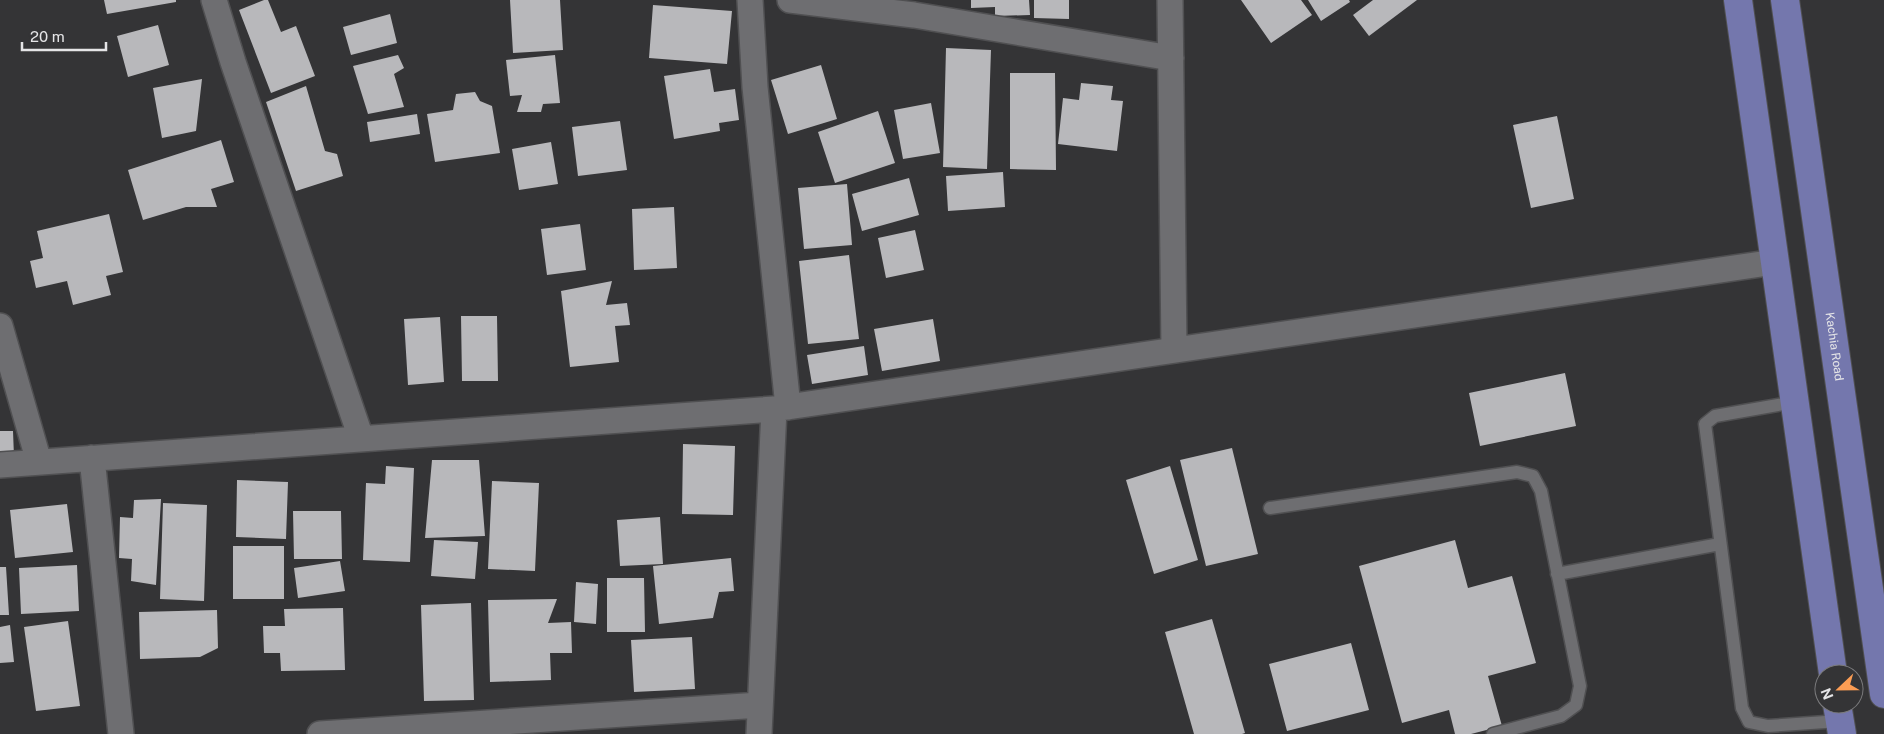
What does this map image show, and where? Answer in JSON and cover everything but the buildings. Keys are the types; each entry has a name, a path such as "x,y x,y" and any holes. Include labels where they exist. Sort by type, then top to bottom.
{"highway":[{"path":"1738,0 1832,664"},
{"name":"Kachia Road","path":"1785,0 1884,694"}],"street":[{"path":"214,0 233,62 361,438"},
{"path":"750,0 755,87 781,408 759,734"},
{"path":"790,0 914,8 1170,58"},
{"path":"1170,0 1174,350"},
{"path":"0,464 781,408 1775,262"},
{"path":"0,326 39,462"},
{"path":"92,458 121,734"},
{"path":"320,734 760,705"}],"lane":[{"path":"1795,402 1716,416 1705,424 1742,708 1749,722 1768,726 1840,720"},
{"path":"1270,508 1517,472 1532,476 1541,491 1580,686 1576,705 1561,716 1493,734"},
{"path":"1557,574 1720,544"}]}
